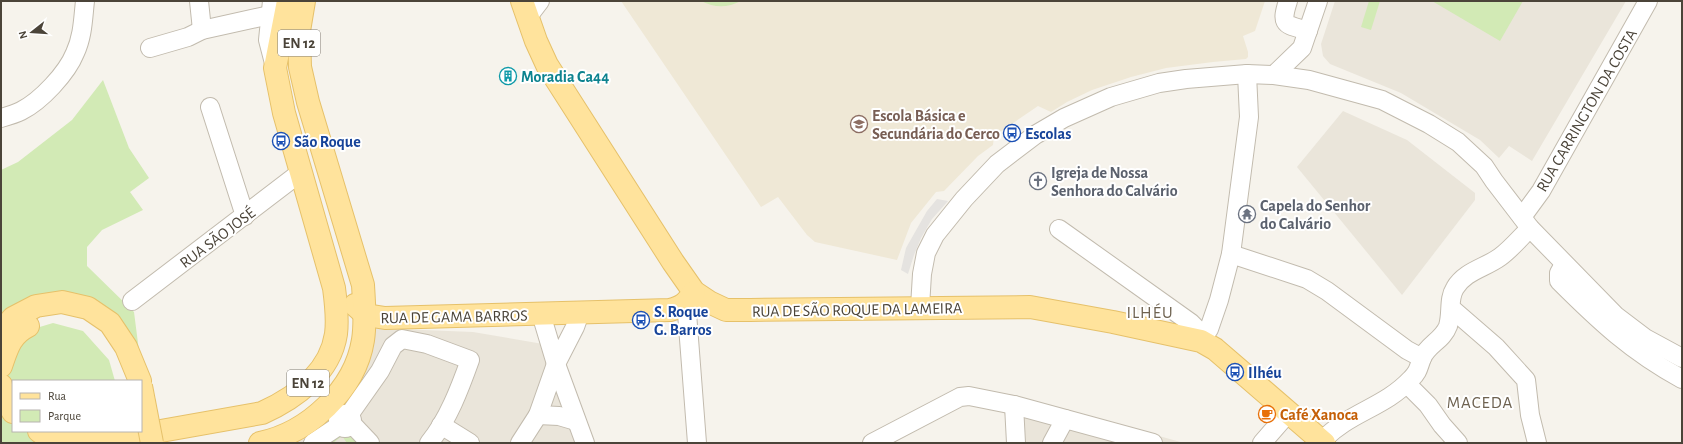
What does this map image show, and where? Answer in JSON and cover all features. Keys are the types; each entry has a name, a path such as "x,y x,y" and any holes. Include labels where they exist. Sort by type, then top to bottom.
{"main road":[{"name":"EN 12","path":"93,443 136,437 262,413 282,404 305,387 316,375 332,348 336,335 337,310 334,288 284,113 276,68 288,1"},
{"name":"EN 12","path":"260,443 284,436 304,426 334,399 344,386 356,364 363,341 366,315 362,285 308,102 300,67 299,31 304,1"},
{"name":"RUA DE SÃO ROQUE DA LAMEIRA","path":"530,7 536,41 547,65 673,262 694,292 710,302 726,310 1030,307 1113,322 1201,341 1215,349 1323,442"},
{"name":"RUA DE GAMA BARROS","path":"311,204 320,210 325,217 347,295 349,299 366,315 385,318 726,310"},
{"name":"RUA DE GAMA BARROS","path":"678,312 680,308 687,303 694,292"},
{"path":"1,332 13,318 36,306 62,302 88,308 110,323 126,346 127,368"},
{"path":"1,366 8,344 21,330 41,319 64,315 86,321 102,332 127,368 139,380"},
{"path":"1,385 2,394 12,410"},
{"path":"142,391 152,443"},
{"path":"40,432 70,436 136,437"}],"street":[{"path":"1,118 22,110 48,90 63,73 75,53 80,39 85,1"},
{"path":"199,1 202,30"},
{"path":"1288,1 1283,17 1285,22 1288,25 1308,31"},
{"path":"1274,75 1302,48 1318,1"},
{"name":"RUA CARRINGTON DA COSTA","path":"1323,442 1341,423 1384,402 1407,384 1418,371 1422,358 1445,332 1450,318 1451,297 1455,288 1466,276 1499,258 1526,222 1541,191 1648,1"},
{"path":"150,48 188,37 202,30 271,8 268,40 276,68"},
{"path":"1302,48 1309,80"},
{"path":"1201,341 1209,329 1214,315 1231,254 1249,117 1247,74"},
{"path":"920,307 923,267 926,253 935,235 964,199 997,164 1035,135 1064,118 1112,97 1145,87 1186,79 1247,74 1274,75 1309,80 1382,100 1429,124 1458,142 1484,166 1526,222 1564,264 1616,316 1645,338 1682,358"},
{"path":"210,107 245,216"},
{"name":"RUA SÃO JOSÉ","path":"132,301 301,172"},
{"path":"1059,229 1191,323 1199,332 1201,341"},
{"path":"1231,254 1307,278 1407,350 1422,358"},
{"path":"1564,264 1559,273 1559,281 1600,322 1660,367 1682,379"},
{"path":"1451,308 1496,347 1526,380 1530,415 1537,443"},
{"path":"678,312 697,443"},
{"path":"520,443 538,415 556,364 575,327 580,313"},
{"path":"541,314 556,364 585,443"},
{"path":"313,443 347,423 376,377 393,346 402,339 428,344 470,360 462,382 438,432 429,443"},
{"path":"1407,384 1411,390 1428,405 1442,425 1458,443"},
{"path":"872,443 960,397 969,396 1014,405 1065,420 1093,436 1154,443"},
{"path":"1014,405 1016,443"},
{"path":"1262,443 1289,412"},
{"path":"538,415 559,416 576,421"},
{"path":"1052,443 1065,420"},
{"path":"347,423 363,443"},
{"path":"347,423 370,443"},
{"path":"441,425 470,443"}],"shaded area":[{"name":"Escola Básica e Secundária do Cerco","path":"621,1 1265,1 1255,31 1243,36 1248,52 1248,57 1246,59 1166,68 1131,77 1092,90 1067,102 1051,112 1038,106 994,136 993,145 978,156 944,191 936,192 911,223 897,260 815,242 807,235 778,197 761,207"},
{"path":"1335,1 1626,1 1532,161 1509,146 1499,158 1480,140 1401,93 1330,64 1323,56 1321,44"},
{"path":"1343,111 1407,140 1475,193 1475,200 1402,295 1297,167"},
{"path":"937,199 948,201 932,219 921,238 908,274 901,270 906,248 927,211"},
{"path":"373,328 473,332 543,344 580,443 280,443 323,419"},
{"path":"1010,394 1184,443 1012,443 1004,412"}],"green space":[{"path":"701,1 741,1 726,6 716,6"},
{"path":"1369,1 1380,1 1371,30 1361,27"},
{"path":"1432,1 1523,1 1500,41"},
{"path":"103,80 129,148 149,178 130,192 143,210 102,230 87,247 87,266 134,312 139,351 85,300 1,319 1,170 18,162 72,120"},
{"path":"53,323 83,331 109,360 115,380 12,380 12,432 104,432 43,443 1,443 1,353 33,329"},
{"path":"345,432 357,443 347,443 342,436 333,443 321,443"}],"place":[{"name":"Moradia Ca44","path":"508,76"},
{"name":"Escola Básica e Secundária do Cerco","path":"859,124"},
{"name":"Escolas","path":"1012,133"},
{"name":"São Roque","path":"281,141"},
{"name":"Igreja de Nossa Senhora do Calvário","path":"1038,181"},
{"name":"Capela do Senhor do Calvário","path":"1247,214"},
{"name":"S. Roque G. Barros","path":"641,320"},
{"name":"Ilhéu","path":"1235,372"},
{"name":"Café Xanoca","path":"1267,414"}],"district":[{"name":"ILHÉU","path":"1150,312"},
{"name":"MACEDA","path":"1480,402"}]}
